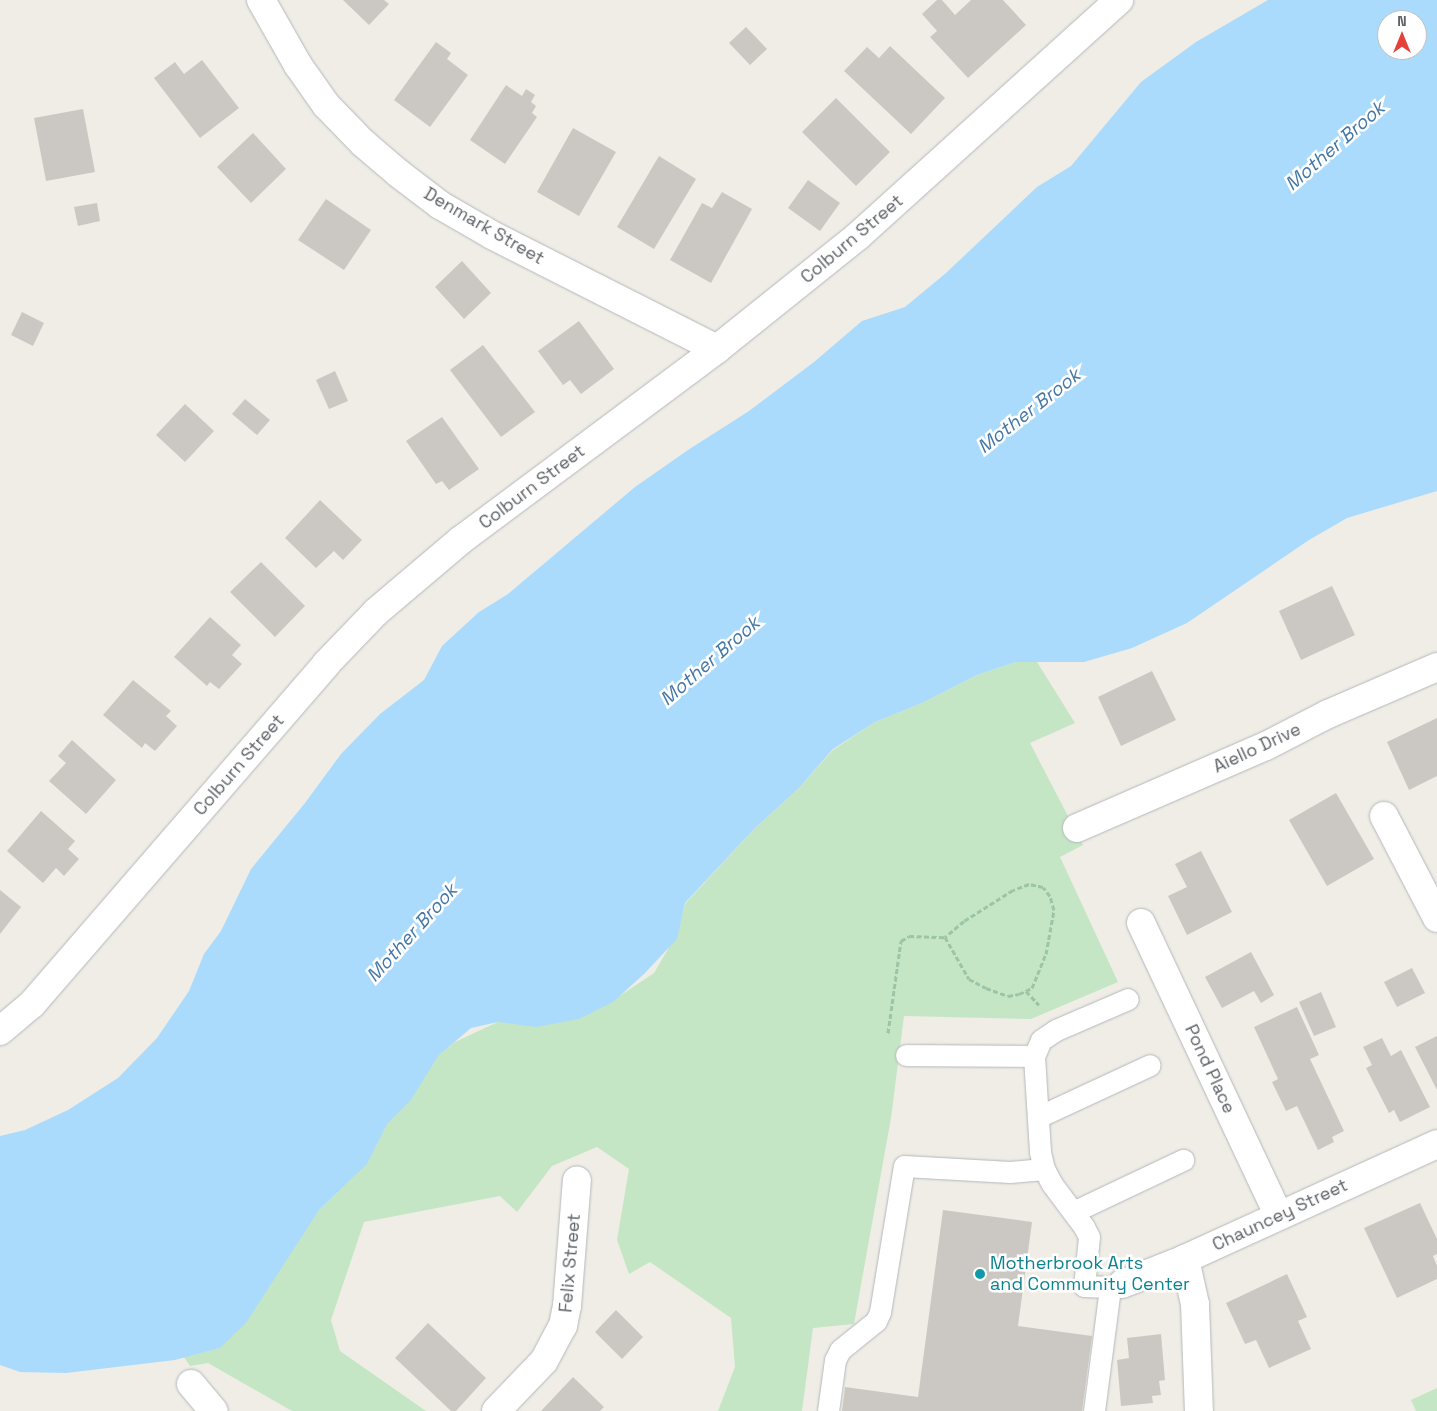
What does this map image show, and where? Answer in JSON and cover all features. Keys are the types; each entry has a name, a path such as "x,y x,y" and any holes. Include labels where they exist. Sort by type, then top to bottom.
{"street":[{"name":"Denmark Street","path":"261,0 298,66 326,106 363,143 398,173 440,205 492,235 718,349"},
{"name":"Colburn Street","path":"0,1031 32,1004 320,671 376,612 461,540 718,349 858,236 1119,0"},
{"name":"Aiello Drive","path":"1077,828 1266,746 1328,714 1437,667"},
{"path":"1384,816 1437,918"},
{"name":"Pond Place","path":"1142,923 1279,1216"},
{"name":"Chauncey Street","path":"1116,1285 1185,1259 1437,1144"},
{"name":"Felix Street","path":"496,1411 544,1361 563,1326 568,1306 577,1180"},
{"path":"1185,1259 1193,1288 1195,1304 1199,1411"},
{"path":"191,1384 214,1411"}],"lane":[{"path":"1094,1411 1116,1285 1084,1286 1089,1237 1052,1184 1044,1168 1034,1056 1041,1040 1056,1030 1128,999"},
{"path":"906,1054 1034,1056"},
{"path":"1038,1117 1150,1066"},
{"path":"1073,1212 1183,1160"},
{"path":"828,1411 838,1355 847,1343 876,1321 880,1312 904,1166 1010,1172 1044,1168"}],"path":[{"path":"888,1033 901,940 908,936 946,937 964,920 1014,890 1029,884 1043,887 1050,896 1054,910 1046,954 1032,988 1019,994 1008,996 969,979 946,937"}],"green space":[{"path":"1016,662 1037,662 1075,723 1030,743 1083,845 1060,857 1118,982 1031,1019 904,1016 891,1118 854,1324 813,1328 802,1411 718,1411 735,1367 731,1318 650,1262 629,1274 617,1240 629,1169 597,1147 552,1166 517,1212 500,1196 364,1222 331,1320 340,1351 426,1411 292,1411 208,1363 190,1366 184,1357 220,1348 319,1210 354,1176 413,1075 455,1042 498,1022 618,997 654,973 678,932 685,904 754,829 799,788 833,750 875,722 922,703 977,675"},
{"path":"1437,1388 1437,1411 1416,1411 1411,1400"}],"water":[{"name":"Mother Brook","path":"1268,0 1437,0 1437,491 1347,518 1309,540 1187,623 1132,648 1084,662 1016,662 977,675 922,703 875,722 833,749 799,788 754,829 685,903 677,939 644,974 613,1002 579,1019 536,1027 498,1022 471,1028 438,1056 411,1100 387,1124 367,1164 319,1210 246,1323 220,1348 175,1360 66,1373 20,1372 0,1365 0,1136 25,1130 68,1110 118,1078 157,1038 189,991 204,954 221,931 251,869 305,803 341,754 380,714 424,680 442,646 479,612 508,594 635,487 749,411 814,362 862,321 905,307 946,273 1037,187 1071,166 1141,82 1196,42"}],"building":[{"path":"343,0 384,0 389,4 369,25"},
{"path":"937,0 942,0 955,15 971,0 1003,0 1026,25 968,78 930,37 937,31 922,14"},
{"path":"746,27 767,49 750,65 729,43"},
{"path":"436,42 451,53 447,59 468,75 430,127 394,100"},
{"path":"890,46 945,98 911,134 844,71 867,47 879,58"},
{"path":"202,60 239,108 200,138 154,78 175,62 184,74"},
{"path":"506,85 522,96 526,89 535,95 531,102 536,106 532,113 537,117 505,164 470,140"},
{"path":"836,98 890,152 856,186 802,132"},
{"path":"83,109 95,172 46,181 34,118"},
{"path":"573,128 616,152 579,216 537,192"},
{"path":"253,133 286,169 251,203 217,167"},
{"path":"659,156 696,179 654,249 617,227"},
{"path":"808,180 840,203 820,231 788,208"},
{"path":"722,192 752,209 711,283 670,260 702,203 712,208"},
{"path":"326,199 371,230 344,270 298,240"},
{"path":"97,203 100,221 78,226 74,207"},
{"path":"462,261 491,293 464,319 435,287"},
{"path":"22,312 44,323 33,346 11,335"},
{"path":"579,321 614,369 581,394 570,380 563,385 538,351"},
{"path":"483,345 535,412 501,437 450,370"},
{"path":"335,371 348,401 329,409 316,380"},
{"path":"245,399 270,420 257,435 232,414"},
{"path":"185,404 214,431 185,462 156,435"},
{"path":"442,417 479,469 449,490 442,481 436,484 406,441"},
{"path":"320,500 362,540 343,560 334,551 316,568 285,538"},
{"path":"261,562 305,606 275,637 230,592"},
{"path":"1332,586 1355,635 1301,660 1279,611"},
{"path":"210,617 241,645 232,655 242,664 219,689 210,682 207,686 174,657"},
{"path":"1152,671 1176,720 1121,746 1098,697"},
{"path":"133,680 171,711 166,716 177,726 155,751 145,743 142,748 103,715"},
{"path":"1437,718 1437,776 1409,790 1387,742"},
{"path":"72,740 116,780 86,814 49,781 66,763 58,756"},
{"path":"1336,793 1374,859 1327,886 1289,820"},
{"path":"41,811 75,841 68,849 79,859 64,876 56,868 43,883 7,851"},
{"path":"1201,851 1232,912 1187,935 1168,896 1187,887 1175,864"},
{"path":"0,890 21,907 0,934"},
{"path":"1251,952 1274,995 1261,1003 1254,991 1222,1008 1205,977"},
{"path":"1412,968 1425,993 1397,1007 1384,982"},
{"path":"1321,992 1336,1027 1314,1036 1299,1002"},
{"path":"1297,1007 1319,1055 1310,1059 1344,1131 1332,1137 1334,1142 1318,1150 1297,1106 1286,1111 1272,1082 1278,1079 1254,1027"},
{"path":"1437,1036 1437,1090 1415,1047"},
{"path":"1382,1038 1391,1056 1401,1050 1430,1107 1400,1122 1394,1110 1389,1113 1366,1068 1372,1065 1363,1047"},
{"path":"1420,1203 1437,1239 1437,1254 1433,1256 1437,1266 1437,1279 1397,1298 1364,1228"},
{"name":"Motherbrook Arts and Community Center","path":"943,1210 1032,1222 1018,1326 1092,1336 1082,1411 842,1411 845,1387 918,1397"},
{"path":"1287,1274 1307,1317 1298,1321 1311,1349 1269,1368 1256,1340 1245,1344 1226,1303"},
{"path":"616,1310 643,1337 622,1359 595,1332"},
{"path":"428,1323 486,1378 456,1411 451,1411 395,1358"},
{"path":"1161,1334 1165,1380 1159,1381 1161,1395 1152,1396 1153,1403 1121,1406 1117,1360 1129,1358 1127,1338"},
{"path":"573,1377 604,1407 600,1411 541,1411"}],"place":[{"name":"Motherbrook Arts and Community Center","path":"980,1274"}]}
